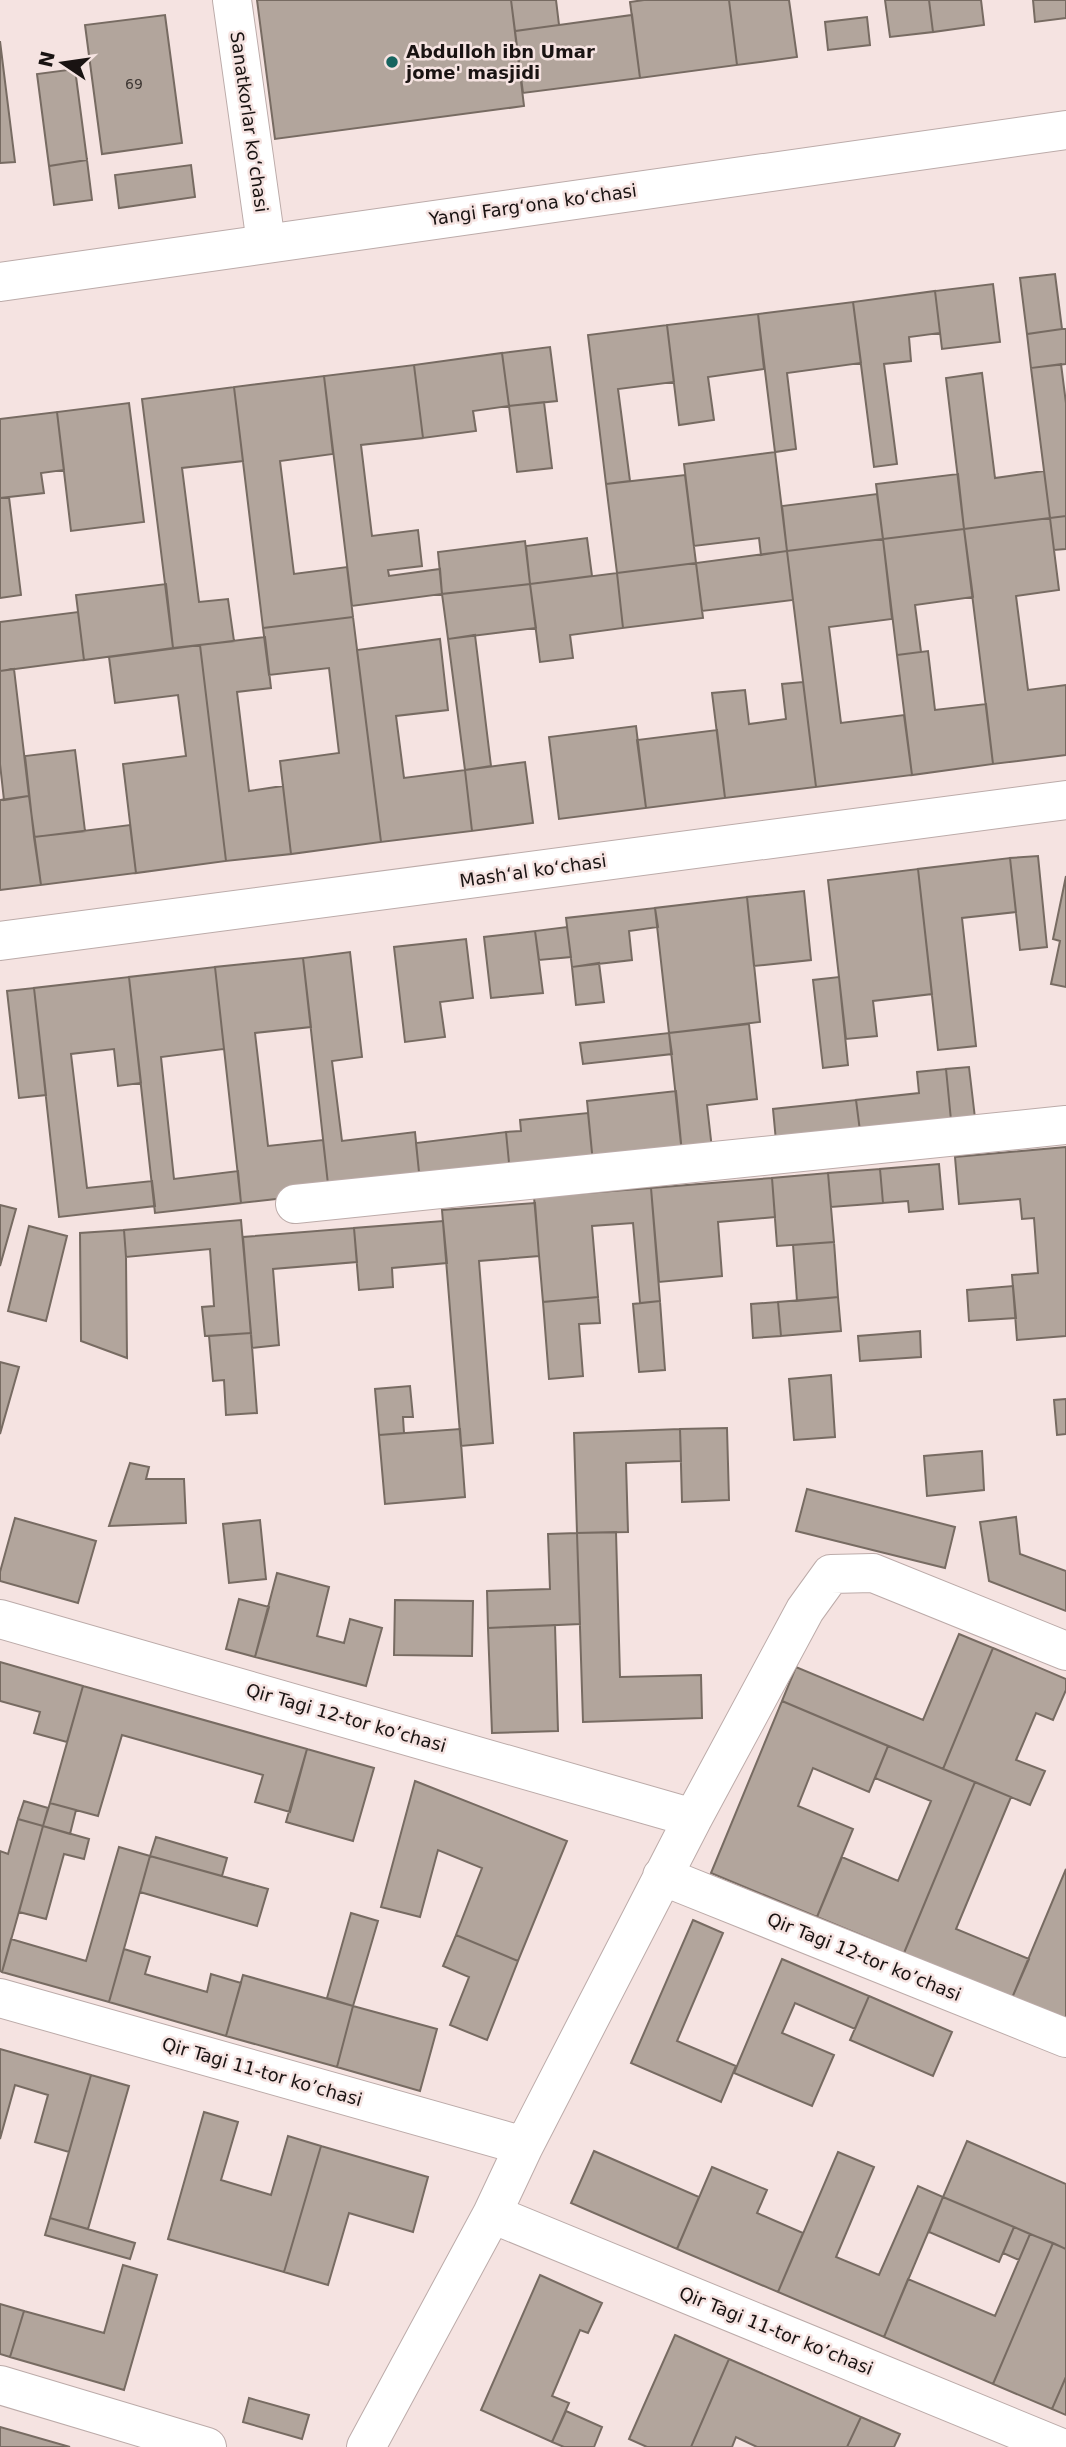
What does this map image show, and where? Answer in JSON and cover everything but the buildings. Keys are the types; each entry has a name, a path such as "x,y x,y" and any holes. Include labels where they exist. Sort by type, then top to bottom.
{"street":[{"name":"Sanatkorlar koʻchasi","path":"232,0 266,243"},
{"name":"Yangi Fargʻona koʻchasi","path":"0,282 1066,130"},
{"name":"Mashʻal koʻchasi","path":"0,941 1066,800"},
{"path":"295,1204 1066,1124"},
{"path":"366,2447 492,2214 662,1876 805,1610 831,1574 873,1573 1066,1651"},
{"name":"Qir Tagi 12-tor koʼchasi","path":"0,1619 693,1818"},
{"name":"Qir Tagi 12-tor koʼchasi","path":"662,1876 1066,2038"},
{"name":"Qir Tagi 11-tor koʼchasi","path":"0,1998 524,2146"},
{"name":"Qir Tagi 11-tor koʼchasi","path":"492,2214 1059,2447"},
{"path":"0,2385 207,2447"}],"place":[{"name":"Abdulloh ibn Umar jome' masjidi","path":"392,62"}]}
